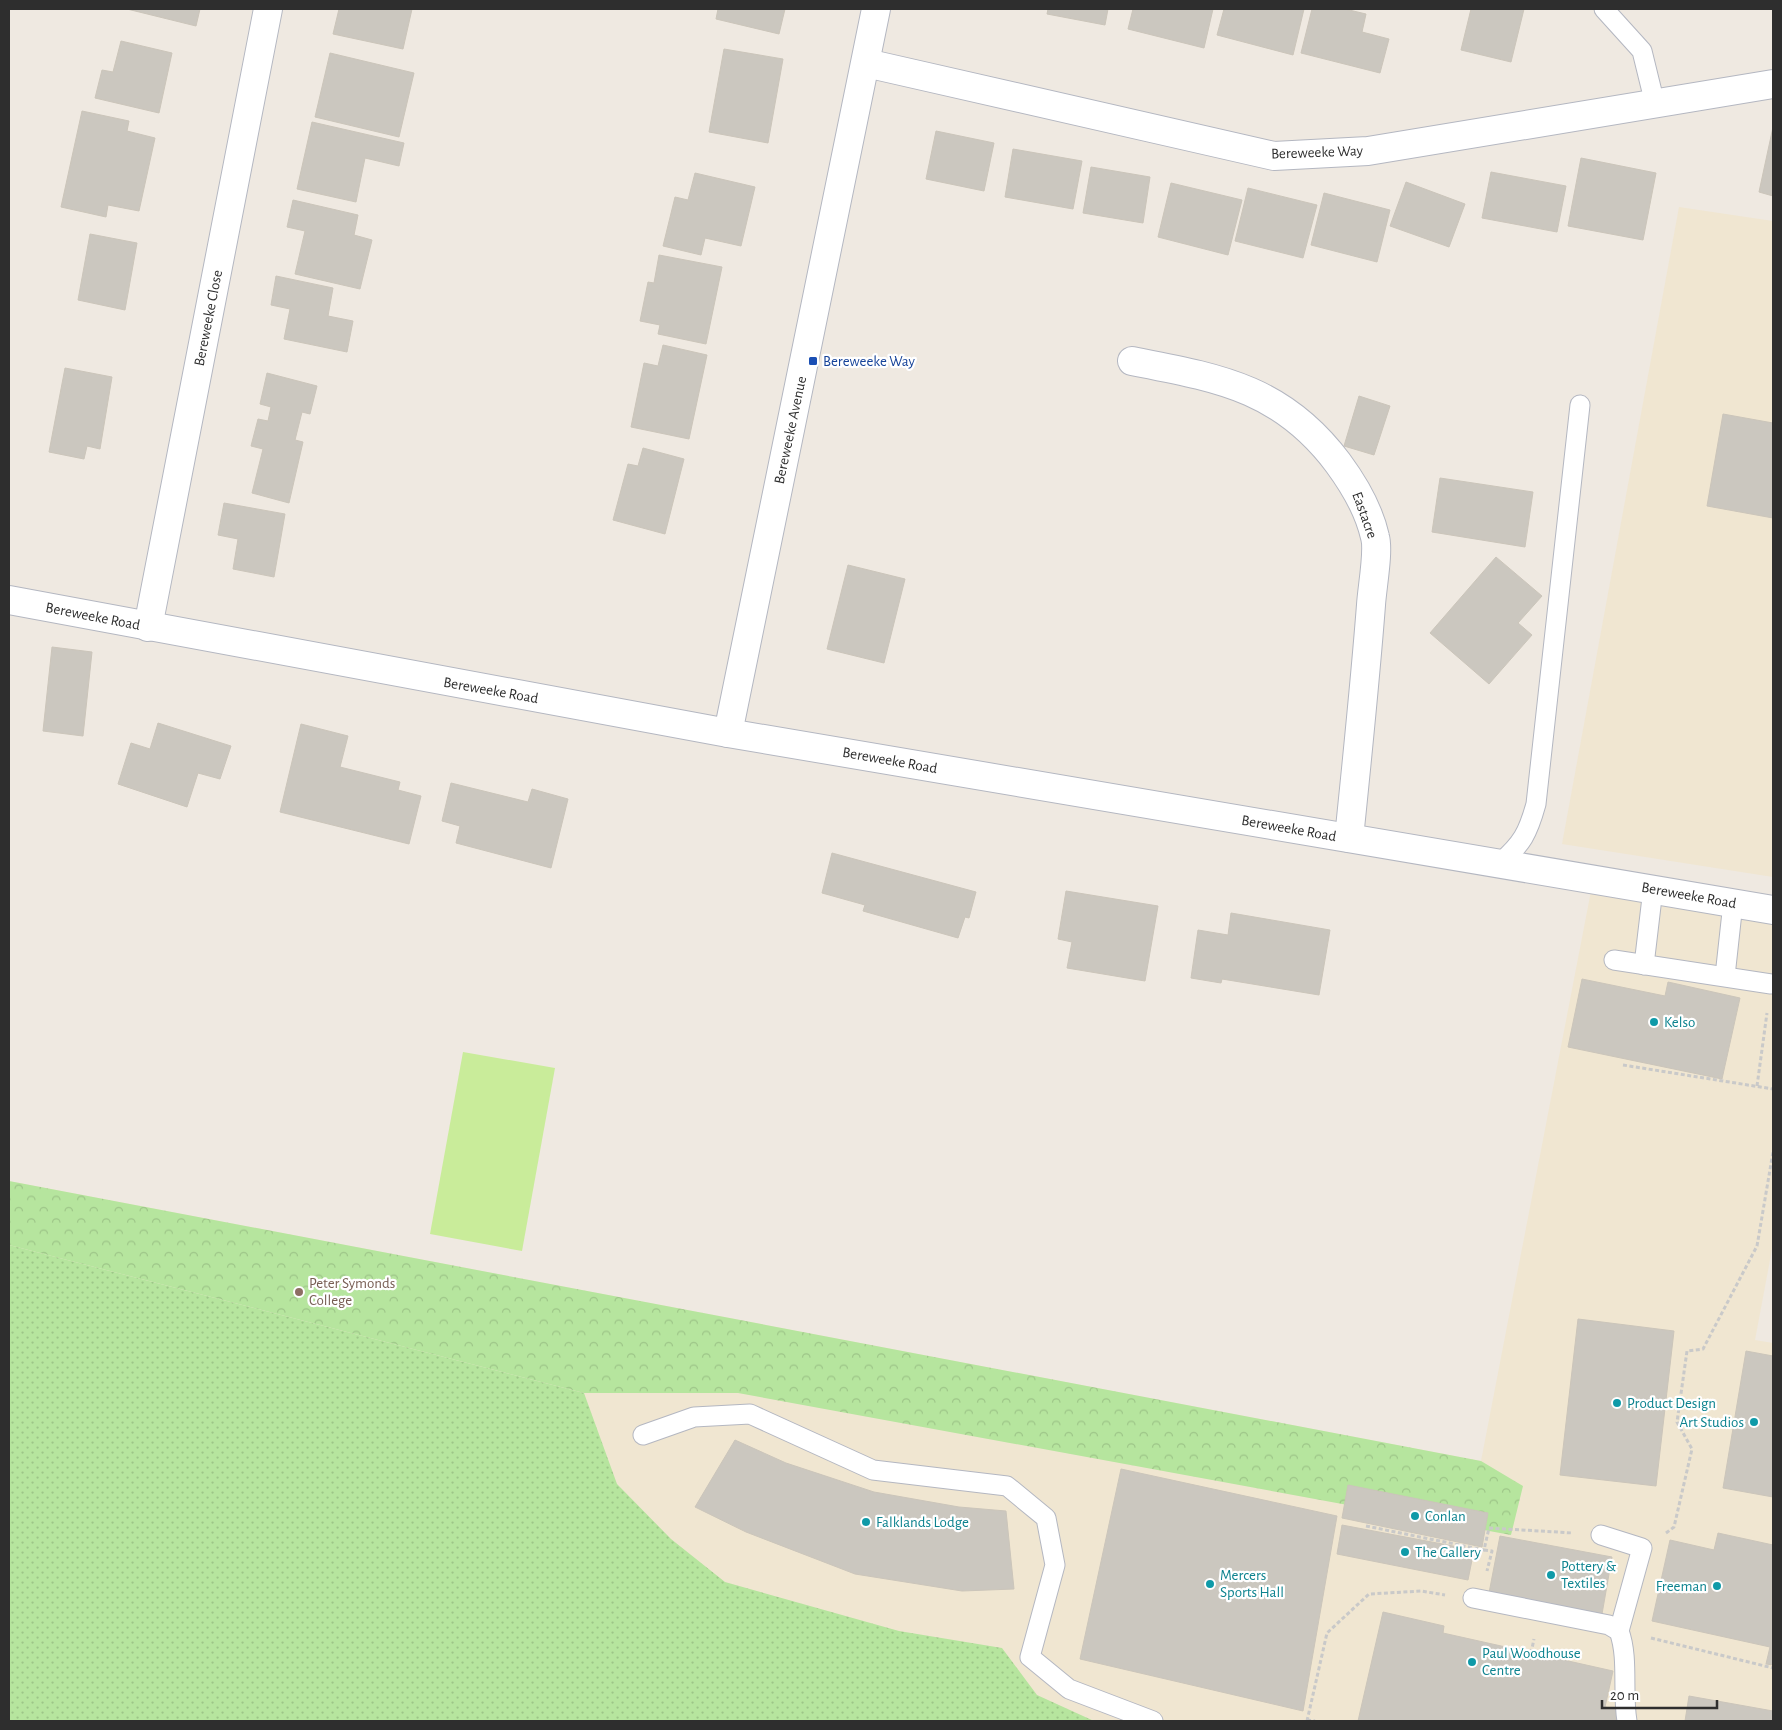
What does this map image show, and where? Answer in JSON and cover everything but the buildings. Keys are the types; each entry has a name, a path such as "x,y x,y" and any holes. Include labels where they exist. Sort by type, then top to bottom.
{"street":[{"name":"Bereweeke Close","path":"148,627 268,9"},
{"name":"Bereweeke Avenue","path":"728,733 876,9"},
{"name":"Bereweeke Way","path":"866,64 1274,156 1368,151 1773,84"},
{"name":"Eastacre","path":"1132,361 1204,375 1245,388 1287,410 1326,448 1357,488 1376,538 1365,681 1349,838"},
{"name":"Bereweeke Road","path":"9,600 728,733 1773,910"}],"lane":[{"path":"1604,9 1642,51 1655,104"},
{"path":"1500,863 1517,848 1525,837 1536,804 1580,405"},
{"path":"1644,964 1653,889"},
{"path":"1725,976 1733,903"},
{"path":"1614,960 1772,984"},
{"path":"642,1435 694,1417 750,1414 873,1470 1007,1486 1046,1518 1055,1565 1030,1656 1069,1689 1153,1721"},
{"path":"1601,1535 1642,1548 1619,1630 1623,1641 1624,1704 1627,1721"},
{"path":"1473,1598 1610,1625 1619,1630"}],"path":[{"path":"1756,1086 1772,984"},
{"path":"1623,1065 1773,1089"},
{"path":"1642,1548 1674,1527 1692,1449 1677,1422 1687,1351 1703,1349 1757,1246 1773,1152"},
{"path":"1366,1526 1492,1550"},
{"path":"1484,1550 1489,1528 1601,1535"},
{"path":"1315,1721 1307,1720 1327,1633 1369,1594 1421,1591"},
{"path":"1619,1630 1773,1668"}],"shaded area":[{"path":"1679,207 1773,221 1773,877 1562,844"},
{"name":"Peter Symonds College","path":"1591,891 1773,923 1773,1244 1755,1340 1773,1343 1773,1721 9,1721 9,1181 1481,1461"}],"green space":[{"path":"463,1052 555,1068 522,1251 430,1234"},
{"path":"9,1181 1481,1461 1523,1486 1511,1535 738,1393 584,1393 9,1245"},
{"path":"9,1245 584,1393 617,1484 671,1539 725,1582 899,1631 1002,1648 1037,1695 1094,1721 9,1721"}],"place":[{"name":"Bereweeke Way","path":"813,361"},
{"name":"Kelso","path":"1654,1022"},
{"name":"Peter Symonds College","path":"299,1292"},
{"name":"Product Design","path":"1617,1403"},
{"name":"Art Studios","path":"1754,1422"},
{"name":"Conlan","path":"1415,1516"},
{"name":"Falklands Lodge","path":"866,1522"},
{"name":"The Gallery","path":"1405,1552"},
{"name":"Pottery & Textiles","path":"1551,1575"},
{"name":"Mercers Sports Hall","path":"1210,1584"},
{"name":"Freeman","path":"1717,1586"},
{"name":"Paul Woodhouse Centre","path":"1472,1662"}]}
